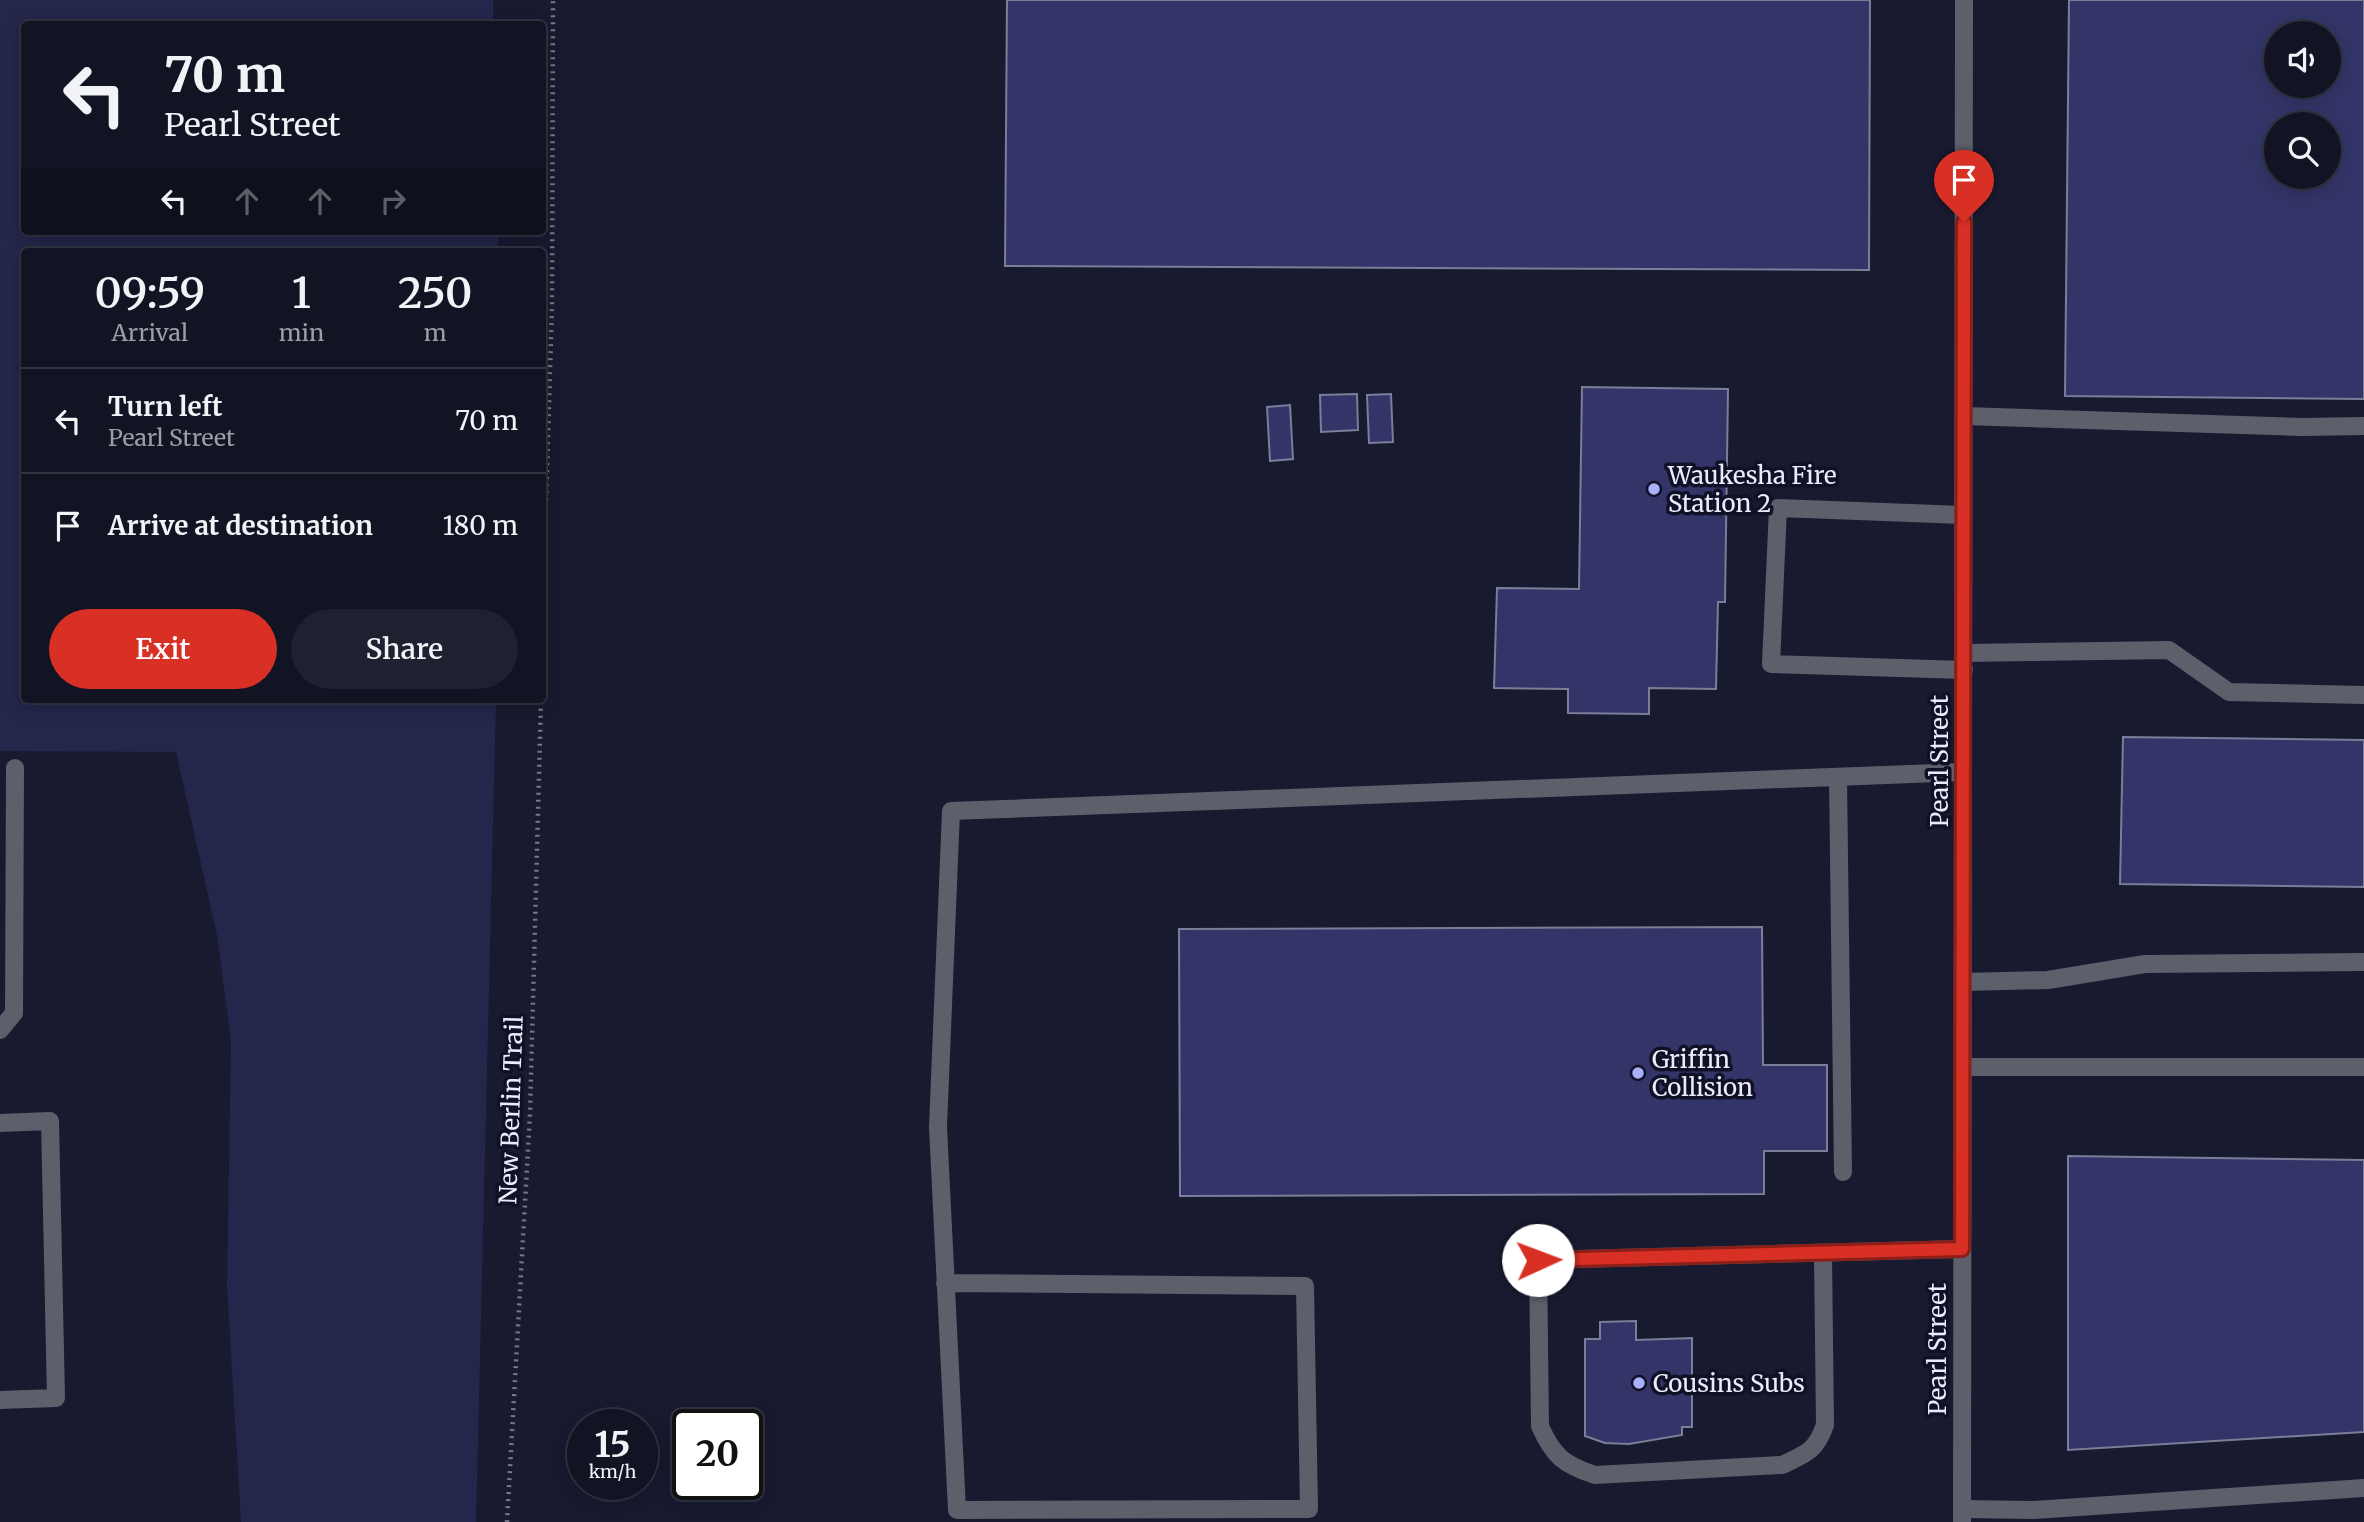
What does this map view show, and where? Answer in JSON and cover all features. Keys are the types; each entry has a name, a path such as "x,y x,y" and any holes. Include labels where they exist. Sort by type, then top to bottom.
{"street":[{"name":"Pearl Street","path":"1962,1516 1964,0"},
{"path":"1964,416 2364,426"},
{"path":"1964,515 1778,508 1771,664 1963,662 2169,650 2229,692 2364,695"},
{"path":"0,1030 14,1013 15,768"},
{"path":"946,1283 1305,1286 1309,1508 957,1510 938,1128 951,811 1963,772"},
{"path":"1838,777 1843,1172"},
{"path":"1963,982 2048,980 2145,964 2364,962"},
{"path":"1963,1067 2364,1067"},
{"path":"0,1123 50,1121 56,1398 0,1400"},
{"path":"1823,1254 1825,1424 1819,1441 1810,1452 1782,1465 1595,1475 1570,1467 1550,1449 1540,1426 1538,1260 1962,1249"},
{"path":"1962,1516 2364,1488"}],"path":[{"path":"546,506 552,305 553,0"},
{"name":"New Berlin Trail","path":"508,1522 530,1114 541,703"}],"shaded area":[{"path":"0,0 493,0 493,21 21,21 21,235 498,235 498,248 21,248 21,703 496,703 476,1522 241,1522 227,1286 231,1041 217,935 176,752 0,751"}],"building":[{"path":"1007,0 1870,0 1869,270 1005,266"},
{"path":"2069,0 2364,0 2364,399 2065,396"},
{"name":"Waukesha Fire Station 2","path":"1582,387 1728,389 1725,602 1718,602 1716,689 1649,688 1649,714 1568,713 1568,689 1494,688 1497,588 1579,589"},
{"path":"1357,394 1358,430 1321,432 1320,395"},
{"path":"1391,394 1393,442 1369,443 1367,395"},
{"path":"1290,405 1293,459 1270,461 1267,407"},
{"path":"2123,737 2364,740 2364,887 2120,884"},
{"path":"1762,927 1763,1065 1827,1065 1827,1151 1764,1151 1764,1194 1180,1196 1179,929"},
{"path":"2068,1156 2364,1160 2364,1432 2068,1450"},
{"name":"Cousins Subs","path":"1636,1321 1636,1340 1692,1338 1692,1427 1682,1427 1682,1435 1629,1444 1605,1443 1585,1436 1585,1339 1600,1339 1600,1322"}],"place":[{"name":"Waukesha Fire Station 2","path":"1654,489"},
{"name":"Griffin Collision","path":"1638,1073"},
{"name":"Cousins Subs","path":"1639,1383"}],"route":[{"path":"1538,1260 1962,1249 1964,222"}]}
